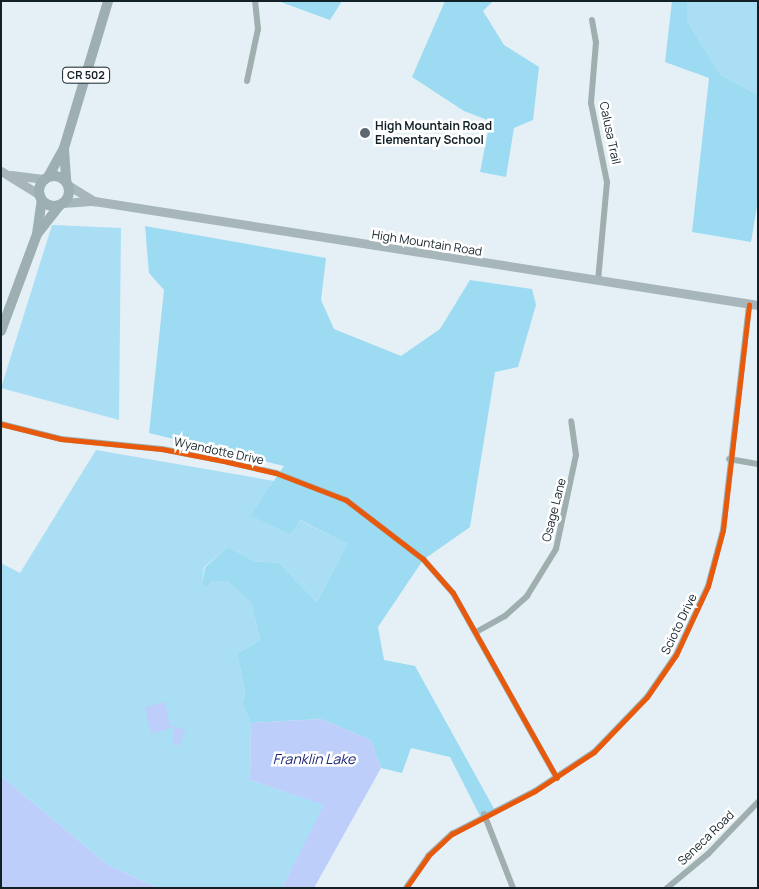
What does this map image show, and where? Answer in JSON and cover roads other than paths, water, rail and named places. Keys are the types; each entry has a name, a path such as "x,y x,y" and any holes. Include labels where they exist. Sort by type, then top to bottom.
{"main road":[{"name":"CR 502","path":"1,331 37,234 41,198 47,178 64,148 108,1"},
{"name":"CR 502","path":"37,234 61,204 67,183 64,148"},
{"path":"5,173 47,178 67,183"},
{"path":"5,173 41,198 61,204"},
{"name":"High Mountain Road","path":"67,183 94,201"},
{"name":"High Mountain Road","path":"61,204 94,201 753,304"}],"street":[{"path":"247,81 258,28 255,1"},
{"name":"Calusa Trail","path":"592,20 596,42 591,103 608,182 598,281"},
{"name":"Scioto Drive","path":"406,888 438,845 484,814 557,778 631,717 663,677 689,633 716,560 729,486 729,458 753,304"},
{"name":"Osage Lane","path":"478,631 506,616 528,596 556,549 576,456 571,421"},
{"name":"Wyandotte Drive","path":"1,424 61,439 162,449 228,462 276,473 346,500 423,559 453,593 478,631 557,778"},
{"path":"729,458 758,464"},
{"name":"Seneca Road","path":"667,888 708,854 758,802"},
{"path":"484,814 513,888"}],"water":[{"path":"165,702 170,725 186,730 179,745 173,746 174,727 151,734 145,707"},
{"name":"Franklin Lake","path":"321,719 371,740 381,768 314,888 282,888 324,805 250,780 251,723"},
{"path":"1,776 108,865 158,888 1,888"}],"place":[{"name":"High Mountain Road Elementary School","path":"365,133"}]}
